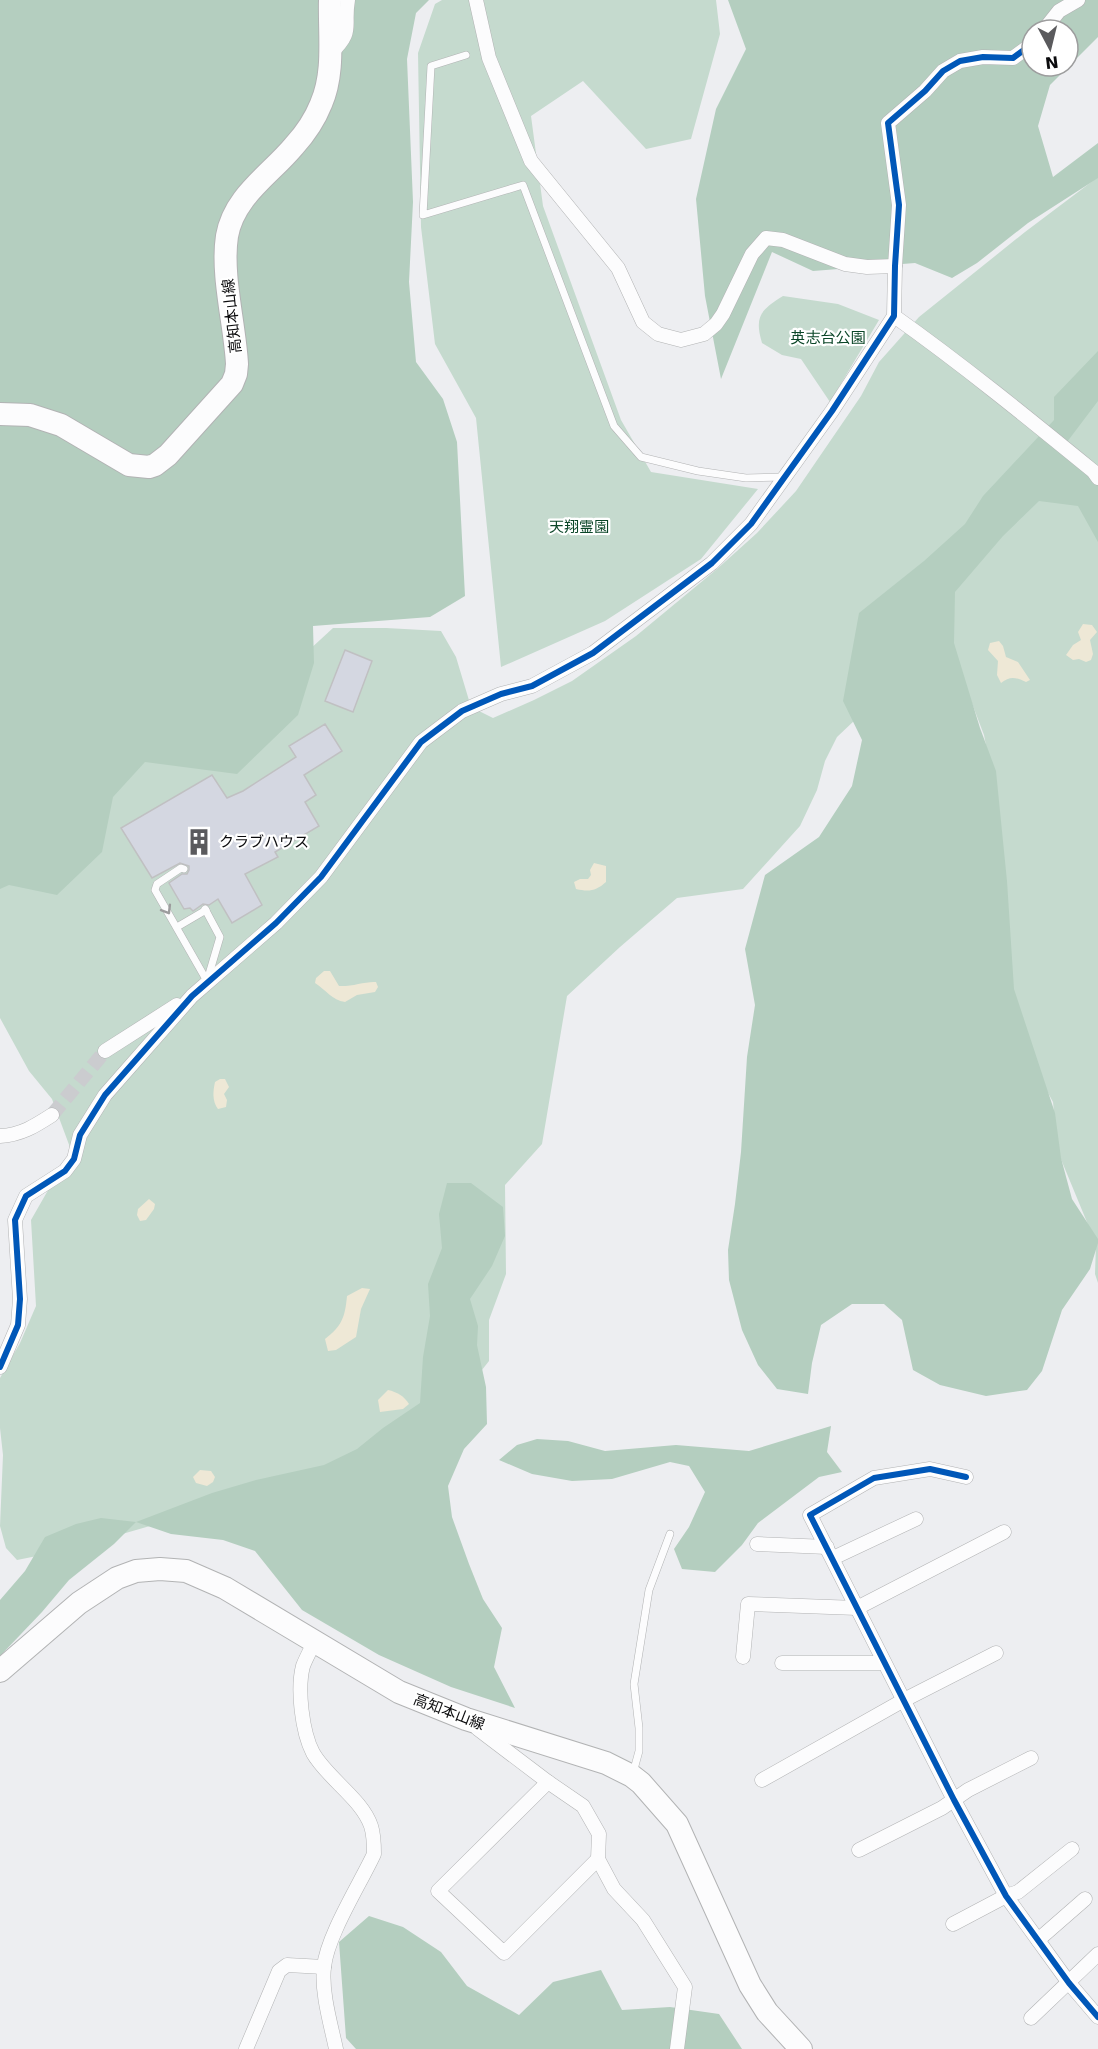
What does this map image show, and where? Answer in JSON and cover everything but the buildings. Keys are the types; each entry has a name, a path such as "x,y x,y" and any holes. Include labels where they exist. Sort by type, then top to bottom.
{"main road":[{"name":"高知本山線","path":"0,414 30,415 60,425 135,467 155,465 168,455 232,384 237,364 226,262 227,237 240,202 294,147 312,122 328,87 330,0"},
{"name":"高知本山線","path":"0,1671 79,1603 117,1578 136,1571 160,1569 186,1571 225,1588 399,1692 465,1719 606,1763 632,1776 654,1796 677,1824 750,1985 767,2012 801,2049"}],"street":[{"path":"330,54 342,42 348,27 348,0"},
{"path":"476,0 489,58 531,161 618,268 643,322 658,334 681,340 704,334 716,324 752,254 766,238 783,240 845,264 867,267 894,266"},
{"path":"1053,18 1059,11 1078,0"},
{"path":"0,1367 5,1343 18,1324 20,1299 15,1220 26,1196 65,1171 74,1160 80,1135 105,1095 192,996 276,923 321,877 421,742 462,711 501,694 532,686 593,653 712,563 751,524 846,391 894,316 894,266 899,205 888,123 925,91 943,71 960,61 983,57 1013,58 1020,53"},
{"path":"894,316 1015,407 1093,471 1098,478"},
{"path":"105,1052 192,996"},
{"path":"0,1136 15,1135 34,1127 52,1115"},
{"path":"966,1477 930,1469 874,1478 810,1515 954,1800 1006,1896 1069,1983 1098,2017"},
{"path":"757,1544 830,1552 916,1519"},
{"path":"743,1657 748,1604 857,1608 1004,1532"},
{"path":"315,1641 303,1668 301,1700 305,1732 313,1754 360,1809 370,1824 374,1839 374,1854 330,1944 324,1967 329,2015 336,2049"},
{"path":"762,1780 904,1700 996,1653"},
{"path":"782,1663 884,1663"},
{"path":"465,1719 583,1806 598,1834 598,1860 614,1889 643,1920 685,1987 677,2049"},
{"path":"859,1850 1030,1758"},
{"path":"548,1782 438,1891 504,1953 598,1860"},
{"path":"953,1924 1018,1892 1072,1849"},
{"path":"1038,1940 1085,1899"},
{"path":"1031,2018 1098,1954"},
{"path":"246,2049 279,1971 287,1965 324,1967"}],"lane":[{"path":"466,55 431,66 423,215 523,185 614,426 641,457 698,471 746,478 785,477"},
{"path":"183,870 181,868 157,884 155,890 207,981"},
{"path":"177,927 206,909 220,937 207,981"},
{"path":"632,1776 639,1751 634,1684 649,1590 670,1534"}],"green space":[{"path":"0,0 429,0 416,13 407,59 413,202 409,282 416,362 443,399 457,442 465,596 430,617 313,626 314,663 298,715 237,774 145,762 113,797 102,852 57,895 9,885 0,889"},
{"name":"天翔霊園","path":"442,0 716,0 720,34 691,139 646,149 583,81 531,116 543,206 621,420 651,472 758,489 701,559 605,621 501,667 476,418 435,344 421,227 418,53 435,4"},
{"path":"728,0 1098,0 1098,37 1080,55 1080,18 1020,18 1020,78 1057,78 1050,85 1038,126 1053,177 1098,143 1098,178 1028,223 977,263 952,278 915,263 813,271 772,252 721,379 705,296 696,199 716,109 746,49"},
{"path":"1098,177 1098,1283 1095,1274 1096,1244 1058,1152 1053,1102 1017,1042 998,806 984,735 962,677 911,667 837,737 825,761 817,790 800,826 743,889 677,898 567,996 542,1144 505,1185 506,1274 489,1320 489,1361 448,1413 423,1438 181,1517 67,1550 17,1560 6,1548 0,1526 3,1455 0,1428 0,1378 20,1343 36,1306 31,1220 71,1150 52,1099 29,1071 0,1018 0,876 114,788 138,757 308,651 333,628 441,631 456,657 471,707 493,718 572,681 636,636 757,533 796,491 861,396 879,362 919,317"},
{"name":"英志台公園","path":"783,296 838,304 879,320 830,402 801,359 782,355 762,343 759,326 761,315 769,305"},
{"path":"1098,351 1098,401 1064,446 1098,477 1098,542 1078,506 1039,501 1003,536 955,592 954,643 996,771 1007,881 1014,989 1055,1113 1061,1158 1072,1199 1098,1239 1090,1269 1062,1310 1042,1371 1027,1390 986,1396 940,1385 913,1370 902,1320 884,1304 852,1304 821,1325 812,1363 808,1394 777,1389 758,1365 742,1330 729,1280 728,1250 741,1152 747,1057 755,1005 745,949 765,875 819,837 852,786 862,740 843,701 859,613 924,561 965,524 983,496 1054,420 1054,397"},
{"path":"447,1183 471,1183 503,1207 505,1236 492,1266 470,1299 478,1326 477,1345 486,1387 487,1424 464,1449 448,1486 452,1517 469,1564 483,1599 502,1628 494,1667 515,1708 451,1687 379,1655 302,1610 255,1551 223,1540 171,1534 136,1522 212,1493 256,1480 324,1465 357,1449 420,1403 423,1357 430,1316 428,1284 442,1248 439,1214"},
{"path":"831,1426 827,1452 842,1472 819,1477 758,1523 742,1545 715,1572 682,1569 674,1549 689,1527 705,1492 689,1466 670,1462 612,1479 572,1481 532,1474 499,1460 517,1445 537,1439 568,1441 605,1451 676,1445 749,1451"},
{"path":"101,1518 136,1522 114,1544 69,1580 0,1656 0,1600 25,1571 45,1537 76,1524"},
{"path":"369,1916 403,1927 441,1952 467,1986 519,2015 553,1982 601,1970 622,2010 670,2007 719,2014 742,2049 356,2049 346,2038 339,1942"}],"sand":[{"path":"1083,624 1092,625 1097,632 1090,640 1093,654 1091,660 1086,662 1079,659 1073,660 1066,655 1073,645 1081,640 1078,632"},
{"path":"999,641 1006,657 1018,662 1030,680 1026,682 1013,678 1001,683 997,675 998,661 988,650 990,643"},
{"path":"594,863 606,866 606,882 592,890 576,889 574,882 588,879"},
{"path":"324,971 330,971 339,986 376,982 378,987 375,992 357,995 345,1002 340,1001 315,983 316,978"},
{"path":"225,1079 229,1087 224,1094 227,1100 226,1107 218,1109 213,1092 215,1082"},
{"path":"149,1199 155,1204 154,1209 146,1220 140,1221 137,1215 138,1209"},
{"path":"362,1288 370,1289 361,1309 356,1337 336,1350 328,1351 325,1339 342,1320 347,1296"},
{"path":"388,1390 400,1395 409,1404 403,1409 380,1412 378,1400"},
{"path":"200,1470 211,1471 215,1477 213,1482 207,1486 196,1483 193,1477"}],"tunnel":[{"path":"52,1115 105,1051"}],"cycle path":[{"path":"0,1367 18,1325 20,1299 15,1220 26,1196 65,1171 74,1159 80,1135 105,1095 192,996 276,923 321,877 421,742 462,711 501,694 532,686 593,653 712,563 751,524 832,411 894,316 899,205 888,123 925,91 943,71 960,61 983,57 1013,58 1020,53"},
{"path":"966,1477 930,1469 874,1478 810,1515 954,1800 1006,1896 1069,1983 1098,2017"}],"place":[{"name":"クラブハウス","path":"199,842"}]}
